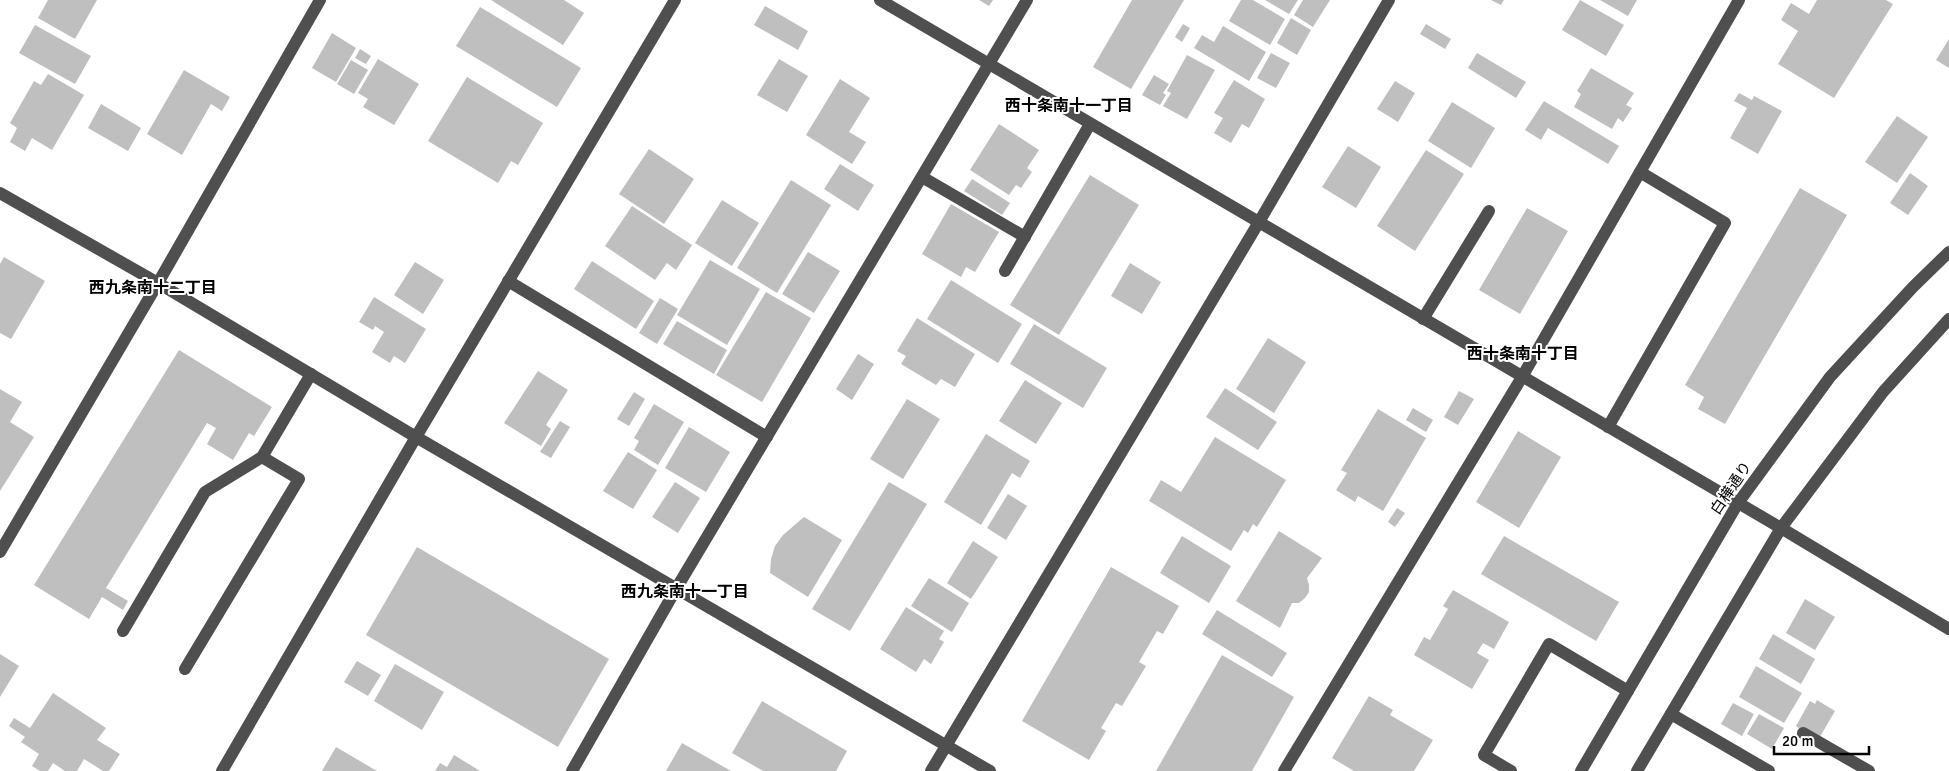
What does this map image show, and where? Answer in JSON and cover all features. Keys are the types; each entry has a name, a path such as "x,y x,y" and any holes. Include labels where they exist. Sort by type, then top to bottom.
{"street":[{"path":"0,552 158,283 320,0"},
{"path":"222,771 416,437 675,0"},
{"path":"880,0 1738,503 1949,629"},
{"path":"572,771 676,589 1027,0"},
{"path":"931,771 1259,222 1389,0"},
{"path":"1284,771 1522,378 1739,0"},
{"path":"1005,271 1090,124"},
{"path":"1608,427 1725,223 1640,172"},
{"path":"922,177 1025,237"},
{"path":"0,193 158,283 416,437 990,771"},
{"path":"1423,319 1489,211"},
{"name":"白樺通り","path":"1581,771 1738,503 1830,377 1913,287 1949,252"},
{"path":"508,281 767,437"},
{"path":"1637,771 1780,528 1883,392 1949,319"},
{"path":"123,631 205,492 262,457 311,374"},
{"path":"185,669 299,479 262,457"},
{"path":"1511,771 1484,755 1549,644 1628,691"},
{"path":"1671,714 1770,771"},
{"path":"1803,733 1869,771"}],"building":[{"path":"48,0 97,0 75,39 38,18"},
{"path":"491,0 564,0 584,13 563,45"},
{"path":"979,0 993,0 989,6"},
{"path":"1132,0 1184,0 1131,89 1093,67"},
{"path":"1241,0 1253,0 1285,19 1270,45 1229,21"},
{"path":"1265,0 1298,0 1289,14"},
{"path":"1303,0 1330,0 1313,27 1294,15"},
{"path":"1491,0 1504,0 1501,5"},
{"path":"1580,0 1624,25 1606,56 1562,30"},
{"path":"1600,0 1637,0 1628,16"},
{"path":"1817,0 1886,0 1893,4 1834,98 1778,64 1798,31 1781,20 1791,3 1809,14"},
{"path":"765,6 808,31 798,50 754,25"},
{"path":"480,7 581,68 557,107 456,46"},
{"path":"1291,18 1311,30 1297,55 1277,43"},
{"path":"1183,24 1190,28 1182,42 1175,37"},
{"path":"1426,24 1451,39 1445,49 1420,34"},
{"path":"35,25 91,56 75,84 19,53"},
{"path":"1223,26 1266,52 1249,81 1194,48 1202,35 1214,42"},
{"path":"332,33 356,48 336,82 312,68"},
{"path":"1949,39 1949,68 1936,60"},
{"path":"360,49 371,56 366,64 355,58"},
{"path":"1271,53 1290,63 1276,88 1257,78"},
{"path":"1477,53 1526,82 1516,98 1468,68"},
{"path":"1187,55 1215,70 1187,119 1163,106 1171,93 1167,91"},
{"path":"378,59 419,84 394,125 363,107 368,99 358,93"},
{"path":"779,59 808,76 787,112 757,95"},
{"path":"351,60 368,70 354,94 337,84"},
{"path":"1591,68 1634,93 1626,105 1632,108 1623,122 1618,118 1612,129 1574,107 1581,94 1577,91"},
{"path":"184,70 230,97 222,111 211,104 182,155 147,134"},
{"path":"48,74 84,95 52,150 32,138 25,151 10,142 17,128 10,123 34,81 41,85"},
{"path":"1154,75 1169,84 1163,93 1166,95 1160,105 1142,95"},
{"path":"467,77 543,123 518,165 511,161 498,183 428,141"},
{"path":"840,79 870,98 849,132 866,142 852,164 806,135"},
{"path":"1234,80 1265,99 1249,128 1242,124 1231,143 1214,133 1223,118 1214,113"},
{"path":"1395,81 1415,93 1398,122 1377,109"},
{"path":"1739,93 1752,100 1754,96 1782,111 1758,154 1730,138 1747,108 1734,101"},
{"path":"1544,101 1619,146 1608,164 1548,128 1541,140 1525,130"},
{"path":"1452,102 1495,128 1471,168 1428,141"},
{"path":"101,104 141,128 128,151 88,128"},
{"path":"1897,116 1928,137 1897,183 1865,162"},
{"path":"999,124 1039,150 1027,168 1032,172 1021,188 1016,185 1009,195 970,170"},
{"path":"1348,146 1381,167 1356,208 1322,187"},
{"path":"649,149 694,179 664,224 619,194"},
{"path":"1426,150 1464,174 1415,251 1377,226"},
{"path":"840,164 874,185 858,211 824,189"},
{"path":"1910,173 1928,186 1908,215 1890,203"},
{"path":"1090,175 1139,205 1059,335 1010,305"},
{"path":"972,179 1010,203 1002,215 964,191"},
{"path":"791,180 831,205 777,293 737,268"},
{"path":"1800,188 1847,215 1725,424 1698,409 1704,397 1685,385"},
{"path":"722,200 759,223 732,266 695,243"},
{"path":"951,204 999,232 975,272 966,267 961,277 922,254"},
{"path":"632,206 692,245 676,270 667,263 655,280 605,246"},
{"path":"1527,208 1568,231 1520,314 1479,290"},
{"path":"808,252 840,271 814,313 782,294"},
{"path":"4,257 45,281 11,339 0,333 0,264"},
{"path":"710,260 760,289 727,345 677,315"},
{"path":"592,261 654,301 636,329 574,289"},
{"path":"415,262 444,280 423,314 394,295"},
{"path":"1130,263 1161,282 1142,314 1111,296"},
{"path":"951,280 1022,324 998,363 927,319"},
{"path":"766,292 811,318 762,402 716,375"},
{"path":"374,297 426,329 405,363 394,356 390,363 372,352 384,332 375,326 373,330 359,322"},
{"path":"660,298 678,309 657,344 639,333"},
{"path":"917,318 975,354 955,387 941,379 936,385 901,364 906,356 897,351"},
{"path":"677,321 727,350 714,374 663,344"},
{"path":"1034,324 1107,368 1083,408 1010,364"},
{"path":"1268,338 1306,362 1274,413 1236,389"},
{"path":"179,350 272,407 254,436 249,433 233,460 207,444 216,428 207,423 106,588 128,601 123,610 102,597 89,619 34,585"},
{"path":"858,354 874,364 852,400 836,389"},
{"path":"538,371 568,390 546,425 551,429 541,446 504,423"},
{"path":"1025,380 1062,403 1036,444 999,421"},
{"path":"1225,388 1277,422 1258,450 1206,417"},
{"path":"0,389 22,402 10,422 34,437 0,491"},
{"path":"1459,391 1474,399 1458,425 1444,417"},
{"path":"634,392 645,399 629,426 617,419"},
{"path":"907,399 940,419 903,479 870,459"},
{"path":"654,404 684,422 658,465 634,450 639,441 634,438"},
{"path":"1413,408 1433,420 1426,432 1406,420"},
{"path":"1378,409 1426,438 1383,511 1358,496 1355,502 1336,490 1347,473 1341,470"},
{"path":"560,421 570,427 551,458 540,452"},
{"path":"689,427 730,452 706,492 665,468"},
{"path":"1518,431 1561,457 1519,528 1476,502"},
{"path":"986,434 1030,461 1020,478 1012,473 981,525 944,502"},
{"path":"1215,437 1286,480 1257,527 1253,524 1248,533 1244,530 1231,551 1149,501 1161,480 1181,492"},
{"path":"628,452 657,470 633,509 603,491"},
{"path":"675,482 700,498 678,533 652,517"},
{"path":"889,482 927,504 850,631 812,609"},
{"path":"1008,494 1027,506 1006,540 987,528"},
{"path":"1397,508 1405,513 1395,527 1388,522"},
{"path":"804,517 842,540 808,597 770,573 771,559 775,546 783,535"},
{"path":"1279,531 1322,558 1307,578 1309,592 1299,603 1292,603 1280,628 1236,601"},
{"path":"1182,536 1231,566 1209,603 1160,573"},
{"path":"1504,536 1619,602 1596,641 1481,574"},
{"path":"973,541 998,557 971,599 947,583"},
{"path":"417,547 609,659 558,747 366,635"},
{"path":"1111,567 1179,606 1163,634 1157,631 1139,662 1146,666 1122,706 1116,703 1101,728 1106,731 1089,760 1022,721"},
{"path":"929,578 969,603 952,632 911,606"},
{"path":"1453,590 1509,622 1494,649 1483,643 1477,653 1489,660 1472,689 1414,655 1424,637 1430,640 1448,609 1443,606"},
{"path":"1805,599 1835,617 1815,650 1786,633"},
{"path":"906,607 944,631 939,639 944,642 931,664 924,659 916,672 880,649"},
{"path":"1217,610 1287,653 1272,677 1202,634"},
{"path":"1773,634 1815,659 1801,684 1759,659"},
{"path":"0,654 19,666 0,697"},
{"path":"1222,655 1294,697 1252,771 1156,771"},
{"path":"357,661 381,675 368,696 344,682"},
{"path":"395,664 444,692 422,730 374,701"},
{"path":"1756,666 1802,693 1784,723 1739,697"},
{"path":"53,693 106,728 97,740 120,754 109,771 103,771 84,759 77,771 65,771 53,763 48,771 40,771 32,766 39,754 21,742 25,737 9,726 14,718 30,728"},
{"path":"1369,696 1393,710 1390,715 1433,740 1414,771 1354,771 1332,758"},
{"path":"1817,700 1835,711 1814,747 1796,736 1800,729 1796,726 1810,701 1815,704"},
{"path":"762,701 847,751 836,771 763,771 732,753"},
{"path":"1733,703 1754,714 1742,736 1721,724"},
{"path":"1759,714 1784,728 1772,749 1747,734"},
{"path":"682,743 731,771 666,771"},
{"path":"336,747 377,771 322,771"},
{"path":"454,755 480,771 435,771 440,763 447,767"}],"district":[{"name":"西十条南十一丁目","path":"1069,105"},
{"name":"西九条南十二丁目","path":"153,287"},
{"name":"西十条南十丁目","path":"1523,353"},
{"name":"西九条南十一丁目","path":"685,591"}]}
